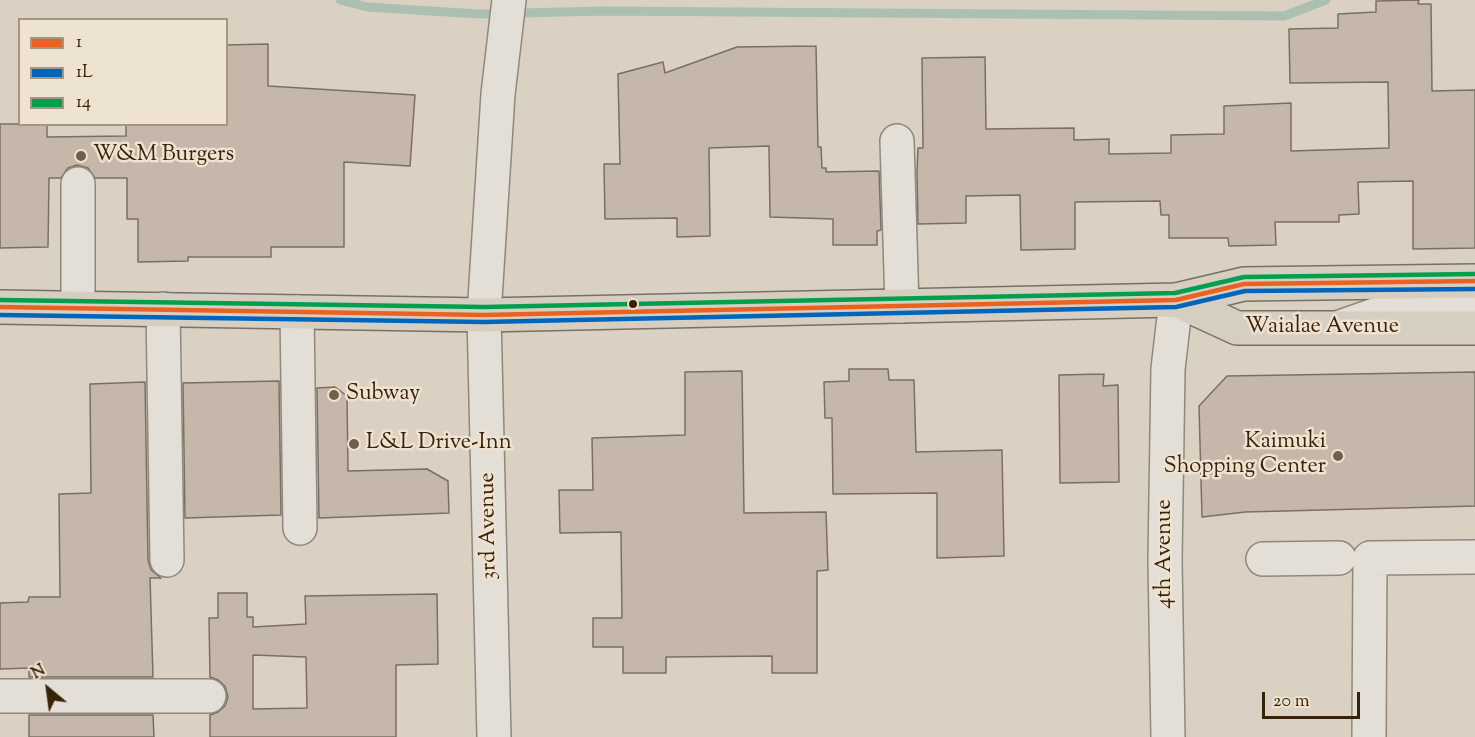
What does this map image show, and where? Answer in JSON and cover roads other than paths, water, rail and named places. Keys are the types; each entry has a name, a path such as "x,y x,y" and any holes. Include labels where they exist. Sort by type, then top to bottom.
{"main road":[{"name":"Waialae Avenue","path":"0,307 484,315 1176,300 1244,284 1475,280"},
{"name":"Waialae Avenue","path":"1176,300 1237,328 1475,328"}],"street":[{"name":"3rd Avenue","path":"494,737 484,315 498,93 509,0"},
{"path":"897,141 902,306 899,306"},
{"path":"78,184 78,308"},
{"name":"4th Avenue","path":"1168,737 1166,560 1168,369 1176,300"},
{"path":"1333,329 1400,306 1475,303"},
{"path":"164,309 167,560"},
{"path":"297,312 300,528"},
{"path":"1263,559 1475,557"},
{"path":"1355,558 1369,737"},
{"path":"0,696 210,696"}],"waterway":[{"path":"340,0 367,7 479,14 604,11 1284,16 1326,0"}],"place":[{"name":"W&M Burgers","path":"81,156"},
{"name":"Subway","path":"334,395"},
{"name":"L&L Drive-Inn","path":"354,444"},
{"name":"Kaimuki Shopping Center","path":"1338,456"}]}
